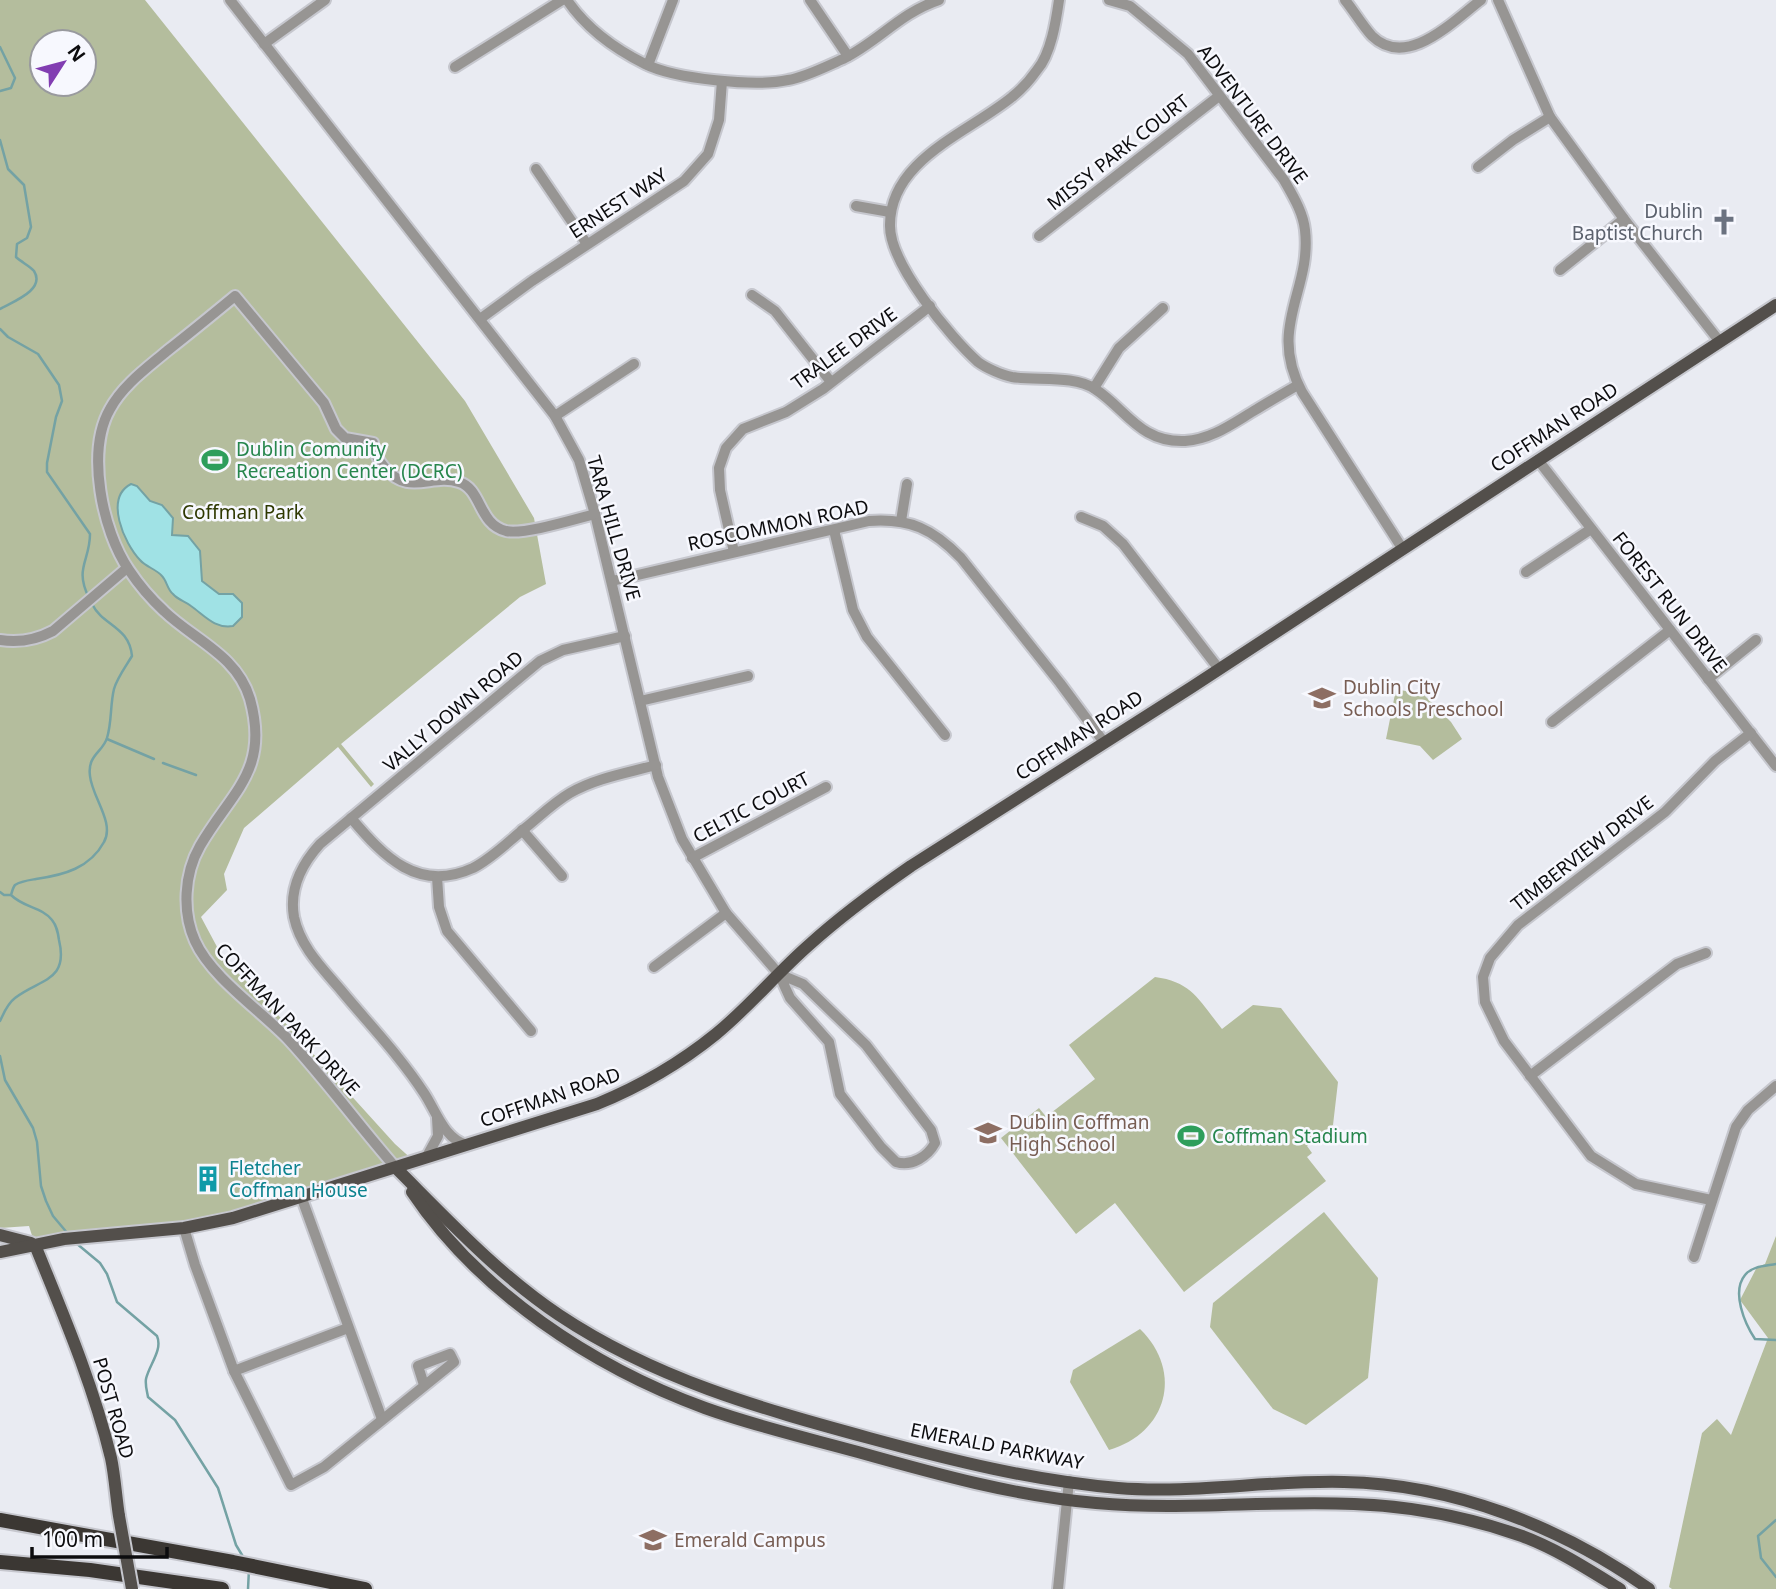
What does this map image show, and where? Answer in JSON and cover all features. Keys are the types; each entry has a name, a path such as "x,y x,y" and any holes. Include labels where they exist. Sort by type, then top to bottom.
{"highway":[{"path":"0,1522 233,1562 365,1589"},
{"path":"0,1562 90,1570 222,1589"}],"main road":[{"name":"COFFMAN ROAD","path":"396,1168 597,1104 643,1084 672,1067 717,1033 868,896 1776,305"},
{"path":"0,1252 64,1239 184,1228 233,1218 396,1168"},
{"name":"EMERALD PARKWAY","path":"396,1168 476,1247 560,1316 656,1368 710,1391 952,1460 1118,1488 1345,1482 1397,1486 1485,1506 1536,1525 1594,1553 1650,1589"},
{"name":"EMERALD PARKWAY","path":"396,1168 430,1220 485,1275 554,1329 618,1369 705,1408 959,1480 1067,1500 1098,1504 1353,1504 1399,1507 1464,1518 1524,1537 1571,1559 1620,1589"},
{"path":"0,1235 35,1245"},
{"name":"POST ROAD","path":"35,1245 80,1358 98,1413 111,1460 132,1589"}],"street":[{"name":"TARA HILL DRIVE","path":"230,0 555,416 579,460 596,514 658,777 677,827 691,858 726,913 779,974"},
{"path":"264,44 325,0"},
{"path":"455,67 564,0 608,43 648,65 722,81 789,80 848,56 918,7 939,0"},
{"path":"648,65 673,0"},
{"path":"810,0 848,56"},
{"path":"1059,0 1054,32 1040,68 1013,97 913,169 898,190 890,212 890,231 899,262 958,342 981,364 1010,376 1065,381 1094,388 1132,423 1155,436 1182,441 1218,433 1298,386"},
{"name":"ADVENTURE DRIVE","path":"1109,0 1131,3 1188,54 1284,180 1301,212 1305,229 1301,280 1291,310 1288,341 1298,386 1402,548"},
{"path":"1345,0 1371,35 1383,44 1397,48 1415,46 1432,37 1481,0"},
{"path":"1498,0 1549,117 1720,342"},
{"name":"ERNEST WAY","path":"480,319 587,244 684,181 708,154 719,120 722,81"},
{"name":"MISSY PARK COURT","path":"1039,236 1219,96"},
{"path":"1478,167 1549,117"},
{"path":"536,169 587,244"},
{"path":"856,206 890,212"},
{"path":"1560,270 1624,219"},
{"path":"752,295 775,311 831,383"},
{"name":"COFFMAN PARK DRIVE","path":"396,1168 306,1059 213,968 195,942 187,905 189,875 199,847 240,790 247,775 253,752 254,724 250,698 230,664 166,613 127,568 110,529 98,466 98,444 109,409 139,374 235,296 324,403 336,429 345,438 373,443 374,451 390,474 409,483 442,480 458,481 467,485 489,521 496,527 513,531 596,514"},
{"name":"TRALEE DRIVE","path":"734,552 720,490 719,468 726,448 743,429 786,412 831,383 930,306"},
{"path":"1094,388 1119,348 1163,308"},
{"path":"555,416 634,364"},
{"name":"FOREST RUN DRIVE","path":"1538,460 1776,766"},
{"path":"901,521 907,484"},
{"path":"1081,517 1103,526 1123,544 1219,669"},
{"name":"ROSCOMMON ROAD","path":"612,581 869,522 901,521 927,530 946,542 961,558 1060,682 1103,741"},
{"path":"1526,572 1591,528"},
{"path":"834,530 853,610 867,637 944,735"},
{"path":"0,640 27,641 41,638 80,609 127,568"},
{"path":"1552,722 1670,630"},
{"name":"VALLY DOWN ROAD","path":"467,1145 449,1133 412,1076 313,957 299,935 293,902 302,868 320,844 540,661 563,650 625,636"},
{"path":"1708,679 1756,640"},
{"path":"640,701 748,676"},
{"name":"TIMBERVIEW DRIVE","path":"1711,1200 1636,1184 1591,1156 1504,1041 1485,1002 1483,977 1490,958 1518,925 1665,812 1715,761 1751,733"},
{"path":"351,818 377,849 391,860 420,874 438,877 456,874 474,867 555,803 583,786 656,765"},
{"name":"CELTIC COURT","path":"691,858 826,787"},
{"path":"522,830 562,876"},
{"path":"438,877 439,907 447,931 531,1031"},
{"path":"654,967 726,913"},
{"path":"1530,1076 1677,964 1706,953"},
{"path":"779,974 803,984 866,1045 933,1134 933,1146 916,1161 901,1164 892,1160 844,1100 836,1082 830,1042 790,998 779,974"},
{"path":"830,1042 851,1030"},
{"path":"1694,1257 1736,1127 1748,1110 1776,1086"},
{"path":"424,1160 438,1136 439,1123 435,1112"},
{"path":"301,1196 382,1419"},
{"path":"184,1228 234,1371 291,1485 314,1474 424,1385"},
{"path":"234,1371 348,1328"},
{"path":"1058,1589 1069,1481"}],"green space":[{"name":"Coffman Park","path":"0,0 145,0 465,401 534,518 546,584 520,597 341,744 374,784 371,787 338,747 244,828 224,874 227,890 201,917 223,958 395,1144 415,1162 233,1218 35,1245 29,1226 0,1228"},
{"path":"1396,689 1424,695 1451,722 1462,739 1433,760 1420,746 1386,739"},
{"name":"Coffman Stadium","path":"1155,977 1178,983 1187,989 1222,1029 1253,1005 1281,1008 1338,1082 1333,1125 1307,1146 1312,1153 1307,1157 1326,1181 1184,1292 1115,1203 1076,1234 1001,1138 1039,1108 1052,1124 1047,1116 1095,1079 1069,1045"},
{"path":"1324,1212 1378,1278 1368,1378 1306,1425 1273,1409 1210,1327 1213,1303"},
{"path":"1776,1236 1776,1589 1672,1589 1669,1587 1702,1433 1717,1419 1731,1435 1768,1338 1740,1300 1757,1267 1765,1264"},
{"path":"1140,1329 1154,1346 1162,1364 1165,1382 1163,1399 1156,1416 1144,1430 1129,1442 1109,1450 1070,1382 1073,1370"}],"water":[{"path":"131,484 137,486 150,501 162,505 173,518 172,535 188,536 200,551 202,581 219,594 233,594 242,603 242,617 233,626 215,624 177,598 169,590 162,576 142,562 134,552 123,532 118,510 123,491"}],"waterway":[{"path":"0,47 15,78 11,88 0,91"},
{"path":"0,140 8,169 24,185 31,227 27,238 17,244 16,257 34,271 36,278 32,290 0,309"},
{"path":"0,329 8,337 38,354 59,385 62,401 56,417 47,472 90,534 83,572 89,598"},
{"path":"0,1021 12,1000 50,978 60,964 58,932 54,922 43,912 21,903 11,895 14,886 75,869 98,851 107,835 105,818 92,784 90,769 93,758 107,738 115,685 132,656 126,638 102,617 92,604"},
{"path":"107,739 154,759"},
{"path":"163,763 196,775"},
{"path":"0,892 10,895"},
{"path":"0,1056 5,1080 33,1128 41,1186 46,1201 53,1216 69,1235"},
{"path":"76,1243 100,1263 117,1302 157,1336 157,1352 146,1379 148,1397 175,1420 218,1488 236,1545 245,1560"},
{"path":"1776,1264 1748,1272 1739,1290 1741,1308 1755,1339 1776,1340"},
{"path":"1776,1520 1758,1536 1761,1558 1776,1577"},
{"path":"248,1589 249,1569"}],"place":[{"name":"Dublin Baptist Church","path":"1724,222"},
{"name":"Dublin Comunity Recreation Center (DCRC)","path":"215,460"},
{"name":"Dublin City Schools Preschool","path":"1322,698"},
{"name":"Dublin Coffman High School","path":"988,1133"},
{"name":"Coffman Stadium","path":"1191,1136"},
{"name":"Fletcher Coffman House","path":"208,1179"},
{"name":"Emerald Campus","path":"653,1540"}]}
